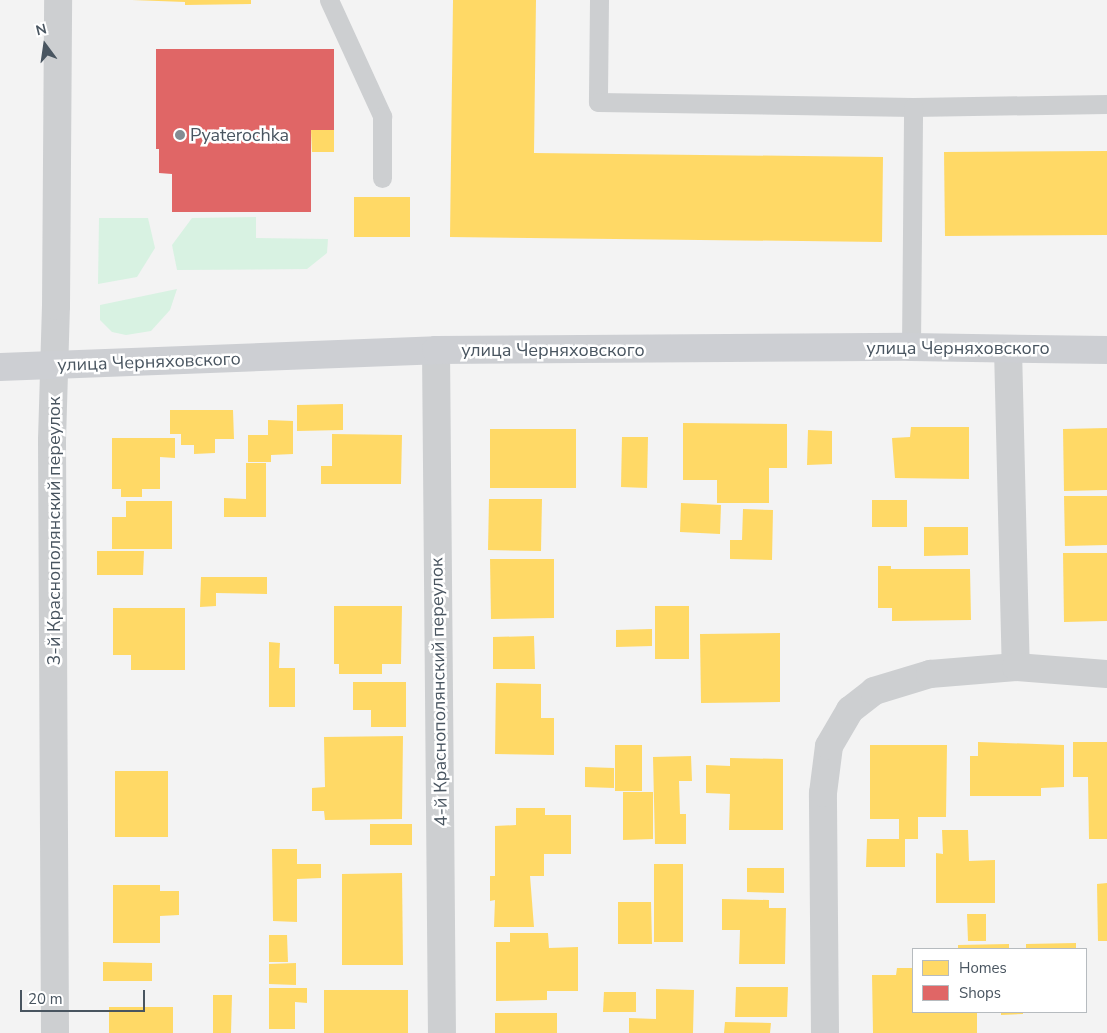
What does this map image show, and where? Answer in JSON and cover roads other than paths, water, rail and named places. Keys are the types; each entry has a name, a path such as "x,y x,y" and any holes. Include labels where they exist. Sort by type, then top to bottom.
{"main road":[{"name":"улица Черняховского","path":"0,367 436,350 911,347 1107,350"}],"street":[{"name":"3-й Краснополянский переулок","path":"55,1033 52,450 55,365 58,0"},
{"path":"1008,349 1016,667"},
{"name":"4-й Краснополянский переулок","path":"436,350 442,1033"},
{"path":"825,1033 823,792 829,746 850,710 874,691 930,674 1016,667 1107,674"}],"lane":[{"path":"329,0 382,116 382,178"},
{"path":"599,0 598,102 913,107 1107,104"},
{"path":"911,347 913,107"}],"place":[{"name":"Pyaterochka","path":"180,135"}]}
